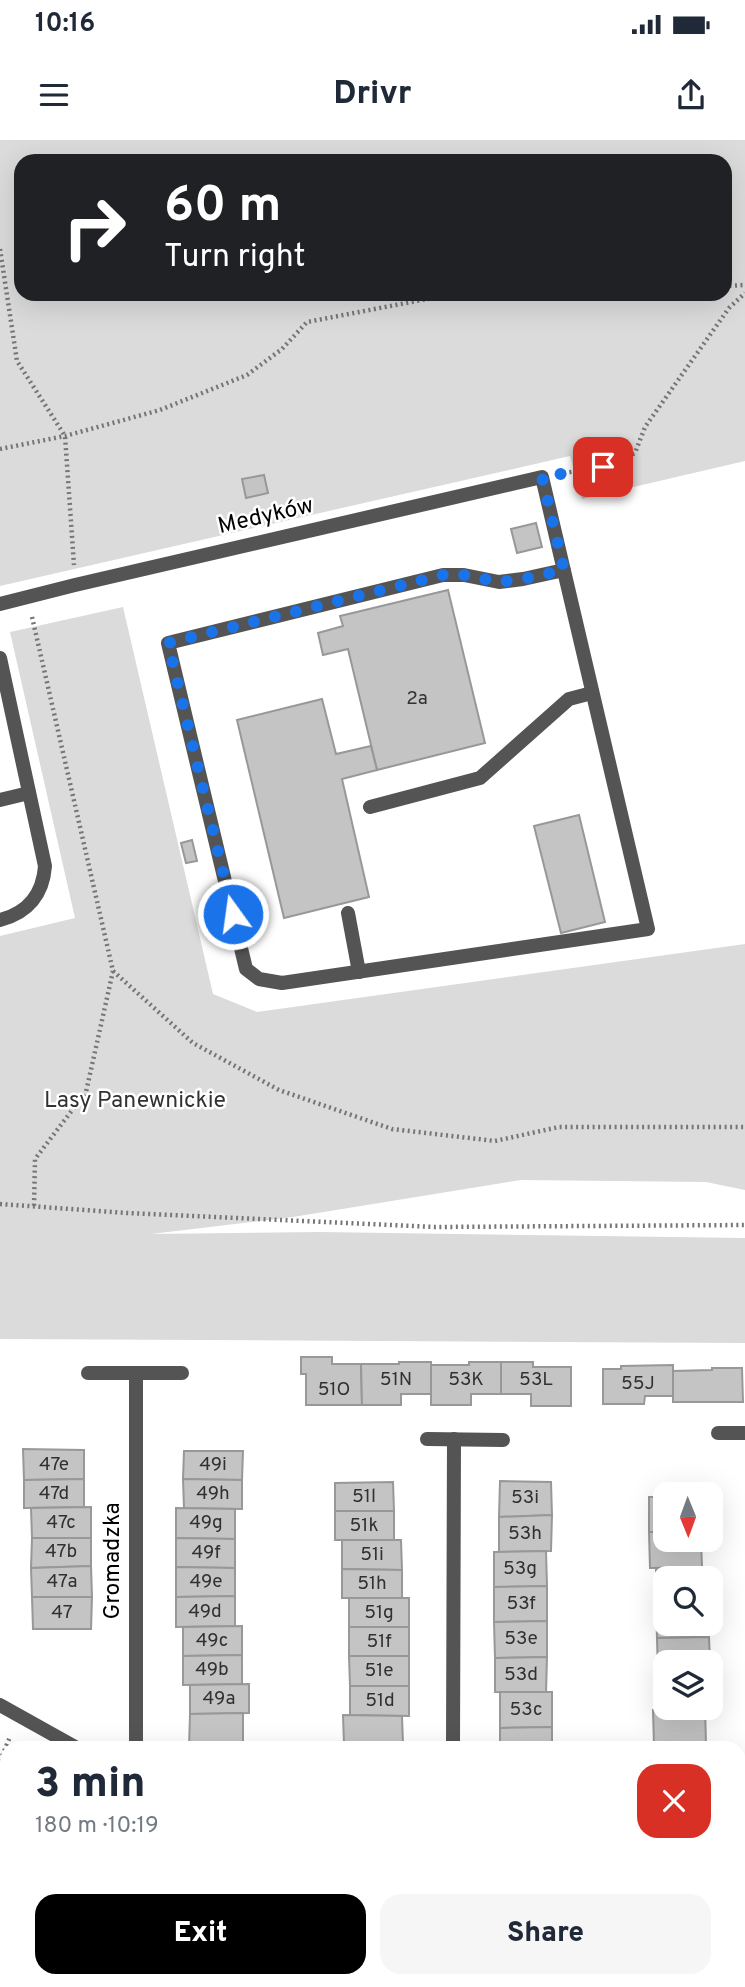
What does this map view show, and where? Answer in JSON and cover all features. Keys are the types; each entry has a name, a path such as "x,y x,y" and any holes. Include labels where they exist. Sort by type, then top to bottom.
{"street":[{"path":"542,477 564,570 592,693 648,929 282,983 259,979 246,969 168,643 443,575 464,575 499,582 564,570"},
{"name":"Medyków","path":"0,604 542,477"},
{"path":"0,659 45,866 44,881 39,892 23,909 0,920"},
{"path":"370,807 480,778 569,699 592,693"},
{"path":"0,800 29,793"},
{"path":"348,914 359,972"},
{"path":"88,1373 182,1373"},
{"name":"Gromadzka","path":"136,1373 136,1741"},
{"path":"718,1433 745,1433"},
{"path":"427,1439 503,1440"},
{"path":"453,1741 454,1439"},
{"path":"0,1705 64,1741"}],"path":[{"path":"0,249 17,361 65,436 75,585"},
{"path":"542,477 603,467 635,453 645,427 729,308 745,293"},
{"path":"0,449 65,436 160,410 247,375 282,349 307,322 417,301"},
{"path":"27,598 113,971 86,1092 35,1159 34,1207"},
{"path":"113,971 194,1043 279,1090 392,1129 495,1141 559,1127 745,1127"},
{"path":"0,1204 433,1227 745,1225"}],"green space":[{"path":"0,140 745,140 745,461 582,499 570,456 0,586"},
{"name":"Lasy Panewnickie","path":"123,607 213,994 257,1012 745,944 745,1190 706,1182 521,1180 293,1217 151,1234 319,1232 745,1238 745,1343 0,1339 0,936 75,918 10,632"}],"building":[{"path":"264,475 268,493 246,498 242,479"},
{"path":"536,523 542,547 517,553 511,529"},
{"path":"448,590 485,743 377,770 348,649 323,655 318,633 343,626 340,616"},
{"path":"322,699 336,754 371,746 377,770 342,779 369,897 284,918 237,720"},
{"path":"579,815 605,922 561,933 534,826"},
{"path":"192,840 197,861 186,863 181,843"},
{"path":"301,1357 332,1357 332,1364 361,1364 362,1405 306,1405 306,1374 301,1374"},
{"path":"431,1362 431,1394 401,1394 401,1405 362,1405 361,1364"},
{"path":"469,1362 501,1362 501,1394 471,1394 471,1405 431,1405 431,1365 469,1365"},
{"path":"501,1362 533,1362 533,1367 571,1367 571,1406 531,1406 531,1394 501,1394"},
{"path":"673,1365 673,1396 645,1396 644,1404 603,1404 603,1369"},
{"path":"742,1368 743,1402 673,1402 673,1371"},
{"path":"23,1449 84,1450 84,1479 24,1480"},
{"path":"184,1451 243,1451 242,1480 183,1479"},
{"path":"84,1479 84,1507 24,1508 24,1480"},
{"path":"183,1479 242,1480 242,1509 184,1508"},
{"path":"500,1481 551,1482 552,1515 499,1517"},
{"path":"393,1482 394,1511 335,1511 335,1483"},
{"path":"649,1497 653,1497 653,1532 649,1532"},
{"path":"91,1507 91,1538 32,1538 31,1508"},
{"path":"176,1508 235,1509 235,1539 176,1538"},
{"path":"335,1511 394,1511 394,1540 335,1540"},
{"path":"552,1515 551,1551 499,1552 499,1517"},
{"path":"649,1532 653,1532 653,1552 701,1552 702,1566 650,1568"},
{"path":"32,1538 91,1538 91,1566 31,1568"},
{"path":"176,1538 235,1539 235,1568 176,1567"},
{"path":"342,1540 401,1540 402,1570 342,1569"},
{"path":"546,1551 547,1586 494,1587 494,1552"},
{"path":"91,1566 92,1597 32,1597 31,1568"},
{"path":"176,1567 235,1568 235,1596 176,1597"},
{"path":"342,1569 402,1570 402,1598 342,1598"},
{"path":"547,1586 547,1621 494,1622 494,1587"},
{"path":"235,1596 235,1626 176,1627 176,1597"},
{"path":"32,1597 92,1597 91,1629 33,1629"},
{"path":"349,1598 409,1598 409,1627 349,1627"},
{"path":"547,1621 547,1657 495,1658 494,1622"},
{"path":"242,1626 242,1655 183,1656 183,1627"},
{"path":"349,1627 409,1627 409,1656 349,1656"},
{"path":"657,1636 709,1636 709,1637"},
{"path":"709,1637 710,1650 657,1650 657,1638"},
{"path":"242,1655 242,1684 183,1685 183,1656"},
{"path":"349,1656 409,1656 409,1686 350,1686"},
{"path":"547,1657 546,1693 495,1692 495,1658"},
{"path":"249,1684 249,1713 190,1714 190,1685"},
{"path":"350,1686 409,1686 409,1716 350,1715"},
{"path":"500,1692 552,1692 552,1727 500,1728"},
{"path":"243,1713 243,1741 189,1741 190,1714"},
{"path":"343,1715 402,1716 403,1741 344,1741"},
{"path":"653,1720 705,1720 706,1741 654,1741"},
{"path":"552,1727 552,1741 500,1741 500,1728"}],"route":[{"path":"233,914 168,643 443,575 464,575 499,582 564,570 542,477 603,467"}]}
